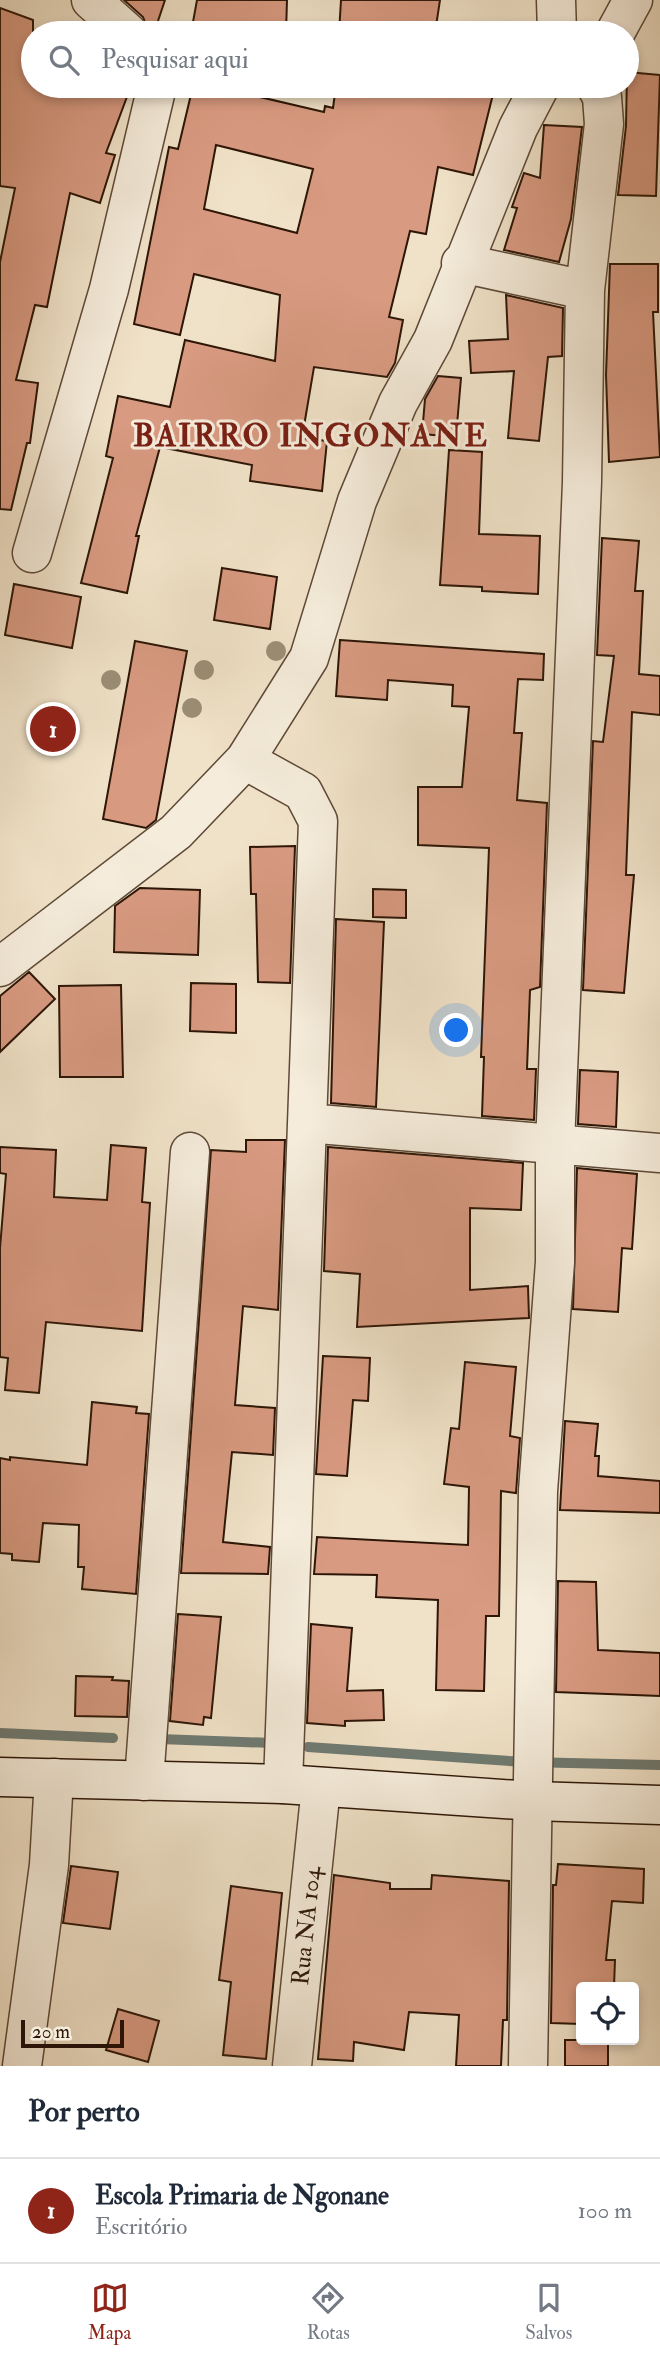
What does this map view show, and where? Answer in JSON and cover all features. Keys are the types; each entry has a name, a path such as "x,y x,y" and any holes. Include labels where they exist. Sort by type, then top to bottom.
{"street":[{"path":"91,0 115,21"},
{"path":"556,0 557,21"},
{"path":"622,21 633,0"},
{"path":"32,553 109,289 154,98"},
{"path":"0,967 176,832 245,760 309,659 357,501 398,403 433,340 461,263 518,128 534,98"},
{"path":"528,2066 538,1491 555,1262 555,1145 582,482 585,290 604,124 602,98"},
{"path":"461,263 585,290"},
{"path":"245,760 303,792 318,821 283,1784"},
{"path":"307,1123 660,1153"},
{"path":"144,1781 190,1152"},
{"path":"0,1777 283,1784 533,1801 660,1805"},
{"path":"22,2066 49,1865 54,1779"},
{"name":"Rua NA 104","path":"292,2066 321,1787"}],"building":[{"path":"124,0 165,0 158,21 144,21"},
{"path":"197,0 287,0 286,21 193,21"},
{"path":"341,0 440,0 437,21 340,21"},
{"path":"0,8 33,20 21,21 21,98 127,98 106,153 115,155 100,203 70,193 47,307 35,305 16,380 38,383 30,443 27,443 11,510 0,509 0,262 15,188 0,186"},
{"path":"639,73 660,75 656,196 618,195 627,98 639,98"},
{"path":"190,98 264,98 324,112 325,106 333,108 334,98 492,98 473,175 438,167 426,234 410,231 389,317 403,320 395,363 387,377 314,367 302,438 327,441 322,491 250,481 252,465 160,447 136,536 139,536 127,593 81,583 113,458 106,456 118,396 170,407 185,340 275,361 280,295 194,274 180,335 134,324 169,147 178,149","holes":["216,145 313,169 297,233 204,209"]},
{"path":"544,125 582,127 571,219 559,262 504,250 517,208 512,207 524,173 540,178"},
{"path":"610,264 658,264 658,312 653,312 660,457 609,462 606,375"},
{"path":"506,295 563,308 562,356 548,357 539,441 508,438 514,371 471,373 469,341 508,339"},
{"path":"438,376 461,378 456,437 422,434 425,399"},
{"path":"449,450 482,452 479,534 540,536 538,594 482,591 482,587 440,585"},
{"path":"602,538 639,541 635,591 643,591 639,674 660,676 660,715 632,712 626,875 634,875 624,993 583,990 593,741 603,742 614,656 597,655"},
{"path":"222,568 277,577 270,629 214,620"},
{"path":"14,584 81,597 72,648 5,635"},
{"path":"340,640 544,654 543,680 518,679 514,733 522,733 517,800 547,803 540,987 530,990 527,1069 536,1069 534,1120 482,1116 484,1057 481,1057 489,848 418,845 418,787 462,787 469,707 452,706 453,685 388,680 387,700 336,696"},
{"path":"135,641 187,651 156,820 146,828 103,819"},
{"path":"295,846 290,983 258,982 256,894 251,894 250,847"},
{"path":"140,888 200,890 198,955 114,952 115,906"},
{"path":"373,889 406,890 406,918 373,917"},
{"path":"336,919 384,922 376,1107 331,1103"},
{"path":"29,972 55,999 0,1052 0,996"},
{"path":"191,983 236,984 236,1033 190,1031"},
{"path":"121,985 123,1077 60,1077 59,986"},
{"path":"580,1070 618,1072 616,1127 578,1124"},
{"path":"246,1140 285,1140 278,1310 243,1306 235,1405 275,1408 273,1455 232,1452 223,1542 270,1547 268,1574 181,1573 211,1150 246,1152"},
{"path":"111,1145 146,1148 142,1202 150,1203 142,1331 46,1322 39,1393 5,1390 8,1358 0,1357 0,1248 6,1174 0,1173 0,1147 56,1150 54,1197 107,1200"},
{"path":"328,1147 523,1163 521,1210 470,1208 470,1290 528,1286 529,1318 357,1327 360,1274 324,1271"},
{"path":"577,1168 637,1174 632,1249 622,1248 618,1312 573,1309"},
{"path":"323,1356 370,1358 368,1401 353,1400 347,1476 316,1474"},
{"path":"465,1362 516,1367 510,1436 520,1438 516,1493 501,1491 499,1616 486,1616 484,1691 436,1690 438,1600 376,1597 377,1575 314,1574 317,1537 468,1545 469,1487 444,1484 451,1428 459,1429"},
{"path":"92,1402 137,1407 136,1413 149,1414 136,1594 82,1589 84,1567 78,1567 79,1525 43,1523 39,1562 12,1560 12,1554 0,1553 0,1458 87,1465"},
{"path":"565,1421 598,1424 595,1456 599,1456 598,1476 660,1481 660,1513 560,1510"},
{"path":"558,1581 596,1582 598,1650 660,1653 660,1696 556,1692"},
{"path":"178,1614 221,1617 211,1718 204,1717 203,1725 170,1721"},
{"path":"311,1624 352,1628 347,1691 383,1690 384,1720 345,1721 345,1726 307,1723"},
{"path":"76,1676 113,1677 112,1680 129,1681 127,1717 75,1716"},
{"path":"558,1864 644,1869 643,1903 612,1901 606,1960 615,1960 614,1982 576,1982 576,2024 551,2023 553,1885 556,1885"},
{"path":"71,1866 118,1872 110,1929 63,1923"},
{"path":"334,1875 390,1883 390,1889 431,1889 432,1875 509,1881 507,2020 503,2020 501,2066 456,2066 459,2015 409,2012 404,2050 354,2042 353,2061 318,2059"},
{"path":"231,1886 282,1893 266,2059 223,2055 231,1982 219,1980"},
{"path":"118,2009 159,2021 148,2062 106,2050"},
{"path":"565,2040 576,2040 576,2045 608,2045 608,2066 565,2066"}],"waterway":[{"path":"0,1733 113,1738"},
{"path":"159,1739 272,1743"},
{"path":"308,1747 524,1762 660,1765"}],"place":[{"name":"Escola Primaria de Ngonane","path":"53,729"}],"district":[{"name":"BAIRRO INGONANE","path":"311,435"}]}
